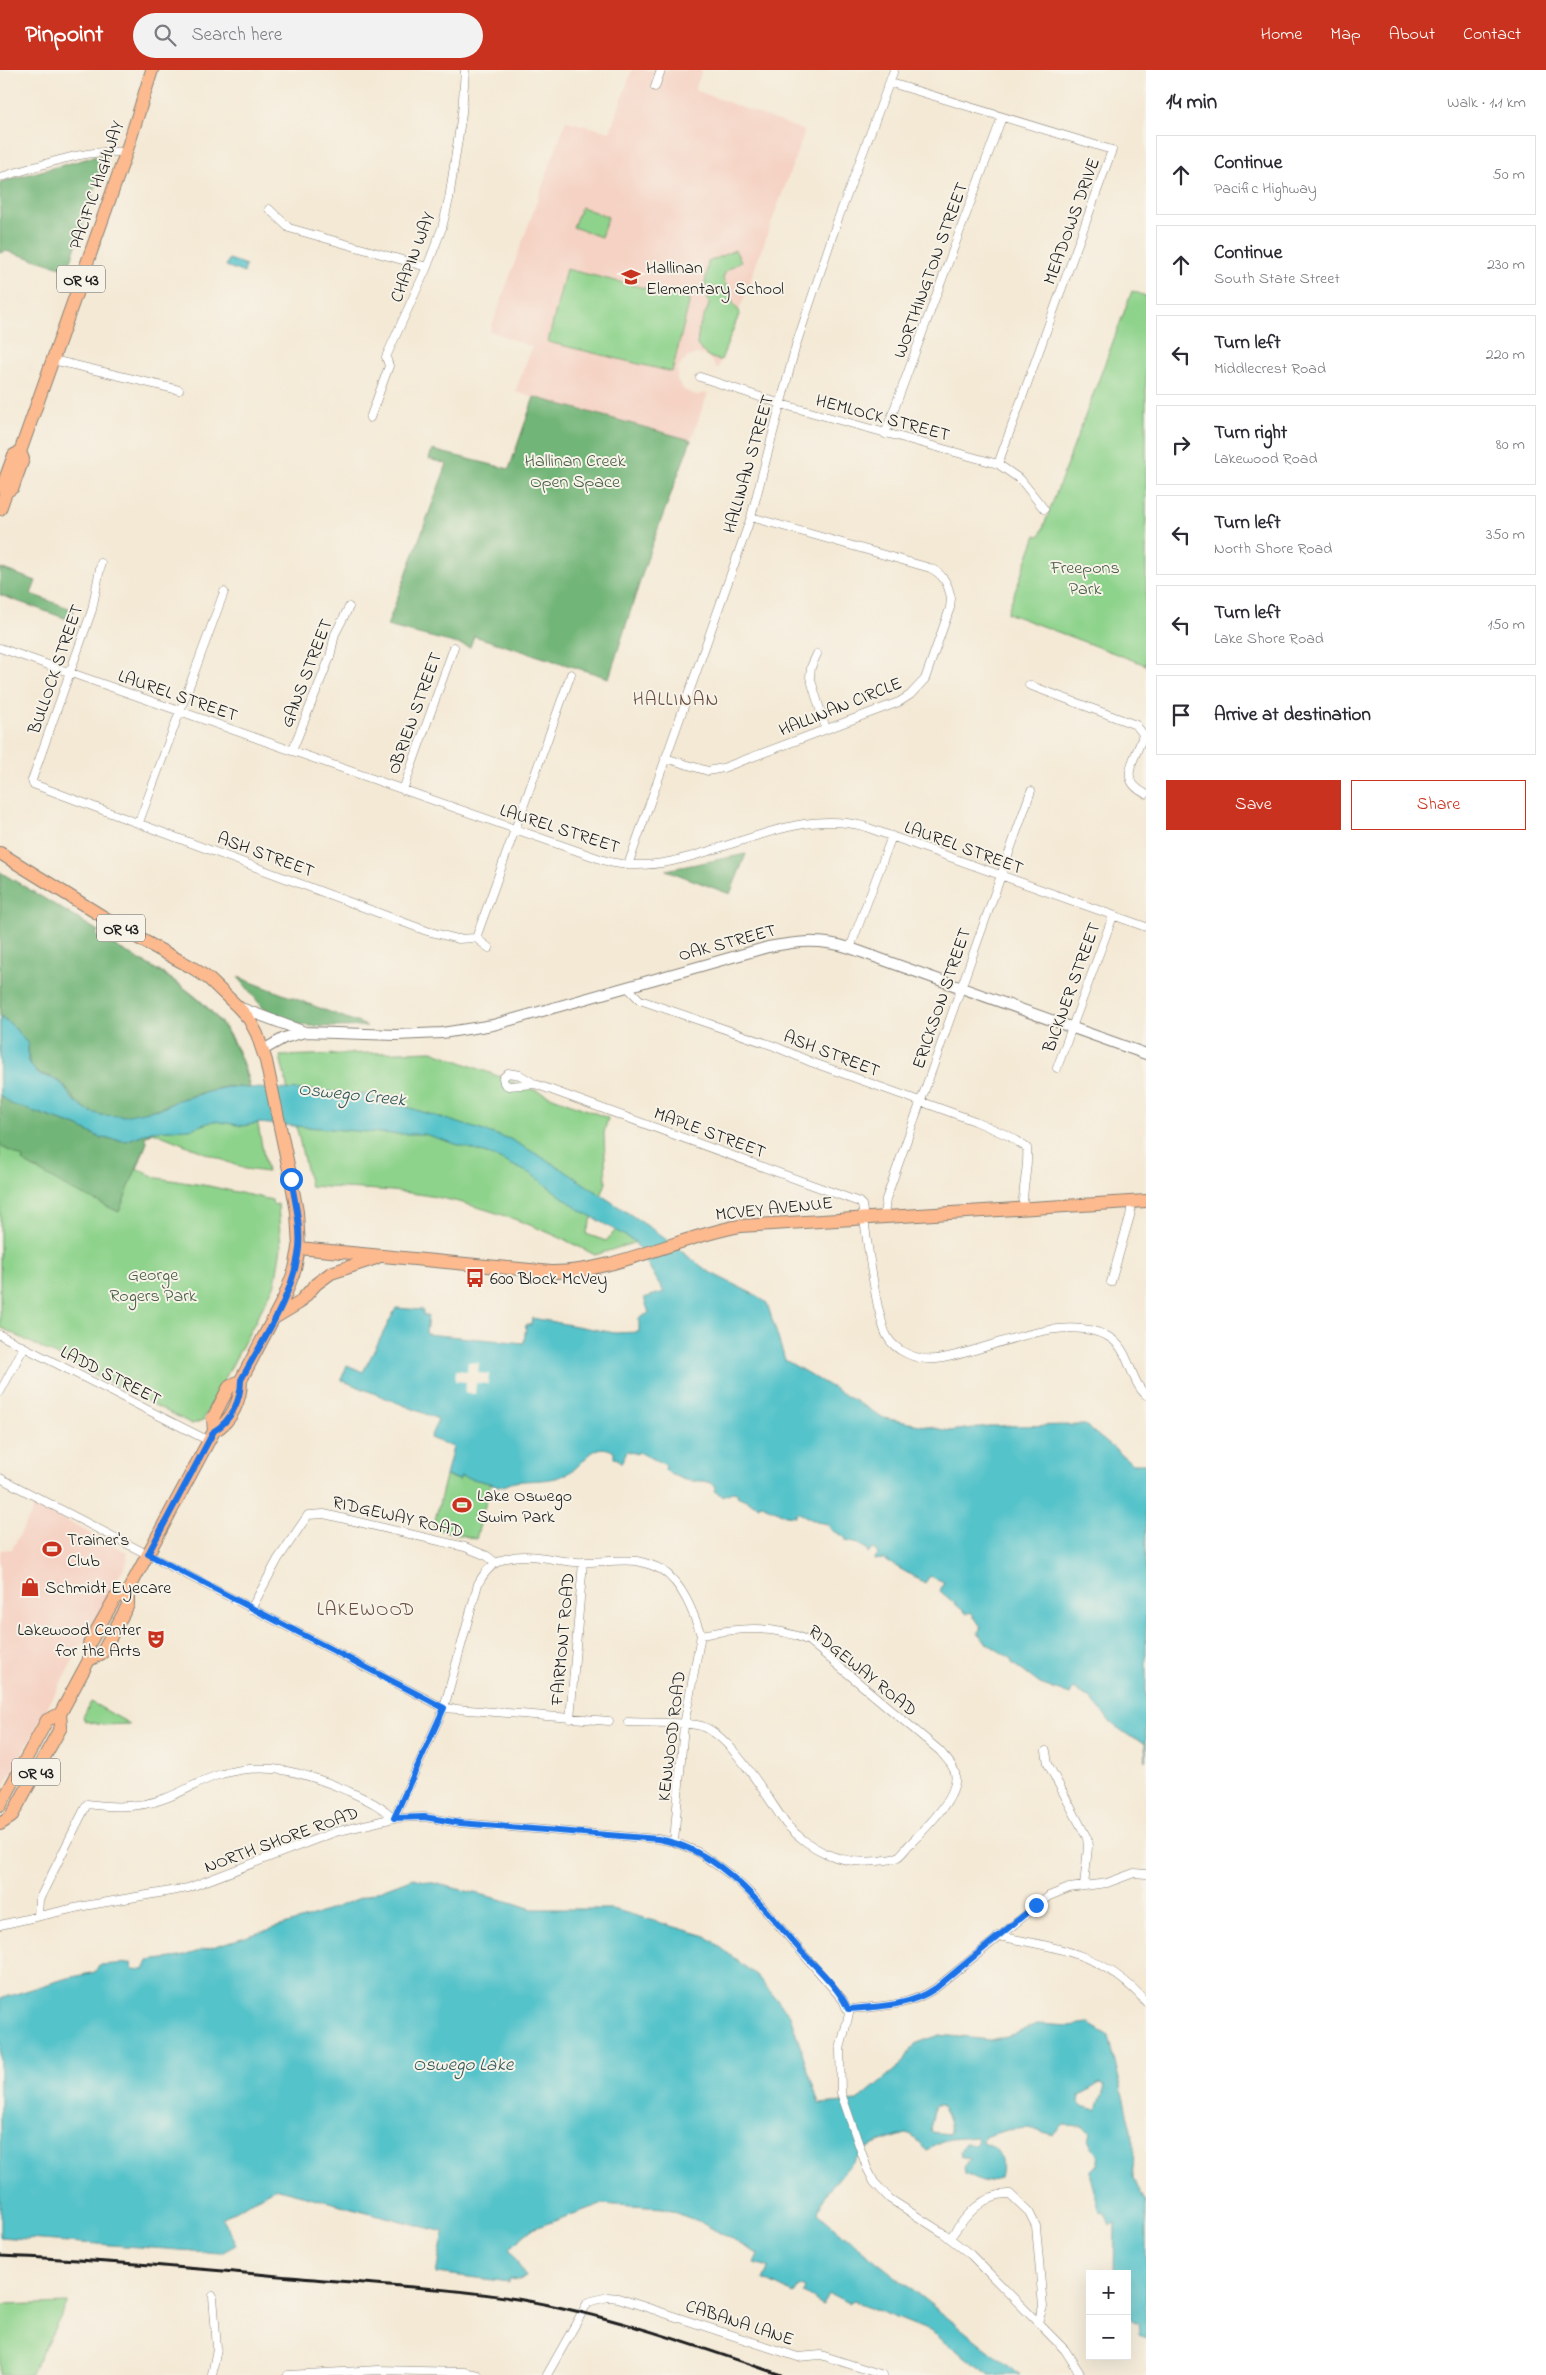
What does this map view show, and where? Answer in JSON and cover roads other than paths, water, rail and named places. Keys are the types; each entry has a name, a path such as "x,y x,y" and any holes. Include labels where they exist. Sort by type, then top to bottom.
{"main road":[{"name":"PACIFIC HIGHWAY","path":"2,500 3,485 14,455 20,452 126,154 152,70"},
{"name":"OR 43","path":"0,853 131,934 193,968 223,991 249,1020 264,1055 297,1212 299,1248 291,1283 241,1380 230,1387 213,1418 212,1436 128,1591 128,1605 102,1653 89,1660 60,1714 61,1727 11,1817 0,1824"},
{"name":"MCVEY AVENUE","path":"299,1248 562,1272 591,1268 681,1240 740,1226 1023,1207 1146,1201"},
{"name":"MCVEY AVENUE","path":"274,1318 299,1303 316,1284 331,1273 382,1256"},
{"name":"OR 43","path":"0,1806 47,1720 60,1714"}],"street":[{"name":"CHAPIN WAY","path":"370,418 389,366 386,357 427,267 442,228 449,199 462,113 465,70"},
{"path":"655,87 661,70"},
{"name":"HALLINAN STREET","path":"628,865 750,517 796,345 838,219 891,83 894,70"},
{"name":"MEADOWS DRIVE","path":"891,83 1112,150 998,464"},
{"name":"WORTHINGTON STREET","path":"885,434 1002,117"},
{"path":"0,178 92,153 111,150 126,154"},
{"path":"269,208 289,228 427,267"},
{"path":"52,360 179,390"},
{"name":"HEMLOCK STREET","path":"700,376 781,404 998,464 1021,480 1044,508"},
{"name":"HALLINAN CIRCLE","path":"665,758 708,771 723,768 899,702 919,687 929,670 950,608 949,588 941,576 930,568 750,517"},
{"name":"BULLOCK STREET","path":"33,784 32,780 92,610 101,563"},
{"path":"139,822 179,712 206,647 224,592"},
{"name":"GANS STREET","path":"292,750 330,658 335,634 349,607"},
{"name":"OBRIEN STREET","path":"402,790 454,647"},
{"name":"LAUREL STREET","path":"0,648 570,850 628,865 668,862 764,832 824,822 853,823 1146,927"},
{"path":"817,654 811,667 810,677 826,728"},
{"path":"489,948 476,938 571,674"},
{"path":"1029,685 1136,725 1143,734 1129,771 1129,778 1135,787 1146,794"},
{"name":"ASH STREET","path":"33,784 427,931 458,939 476,938"},
{"name":"ERICKSON STREET","path":"884,1216 886,1199 1032,791"},
{"path":"850,948 892,836"},
{"name":"BICKNER STREET","path":"1057,1068 1113,916"},
{"name":"OAK STREET","path":"238,1006 265,1019 305,1032 396,1035 442,1033 494,1025 792,942 821,941 850,948 1146,1054"},
{"name":"ASH STREET","path":"626,987 640,1000 774,1046 811,1062 1010,1136 1027,1148 1028,1157 1022,1191 1023,1207"},
{"name":"OAK STREET","path":"264,1055 284,1038 305,1032"},
{"name":"MAPLE STREET","path":"535,1084 855,1200 862,1205 864,1217"},
{"path":"1111,1282 1130,1216 1132,1202"},
{"path":"864,1217 873,1282 883,1328 888,1338 898,1348 919,1358 936,1359 1046,1331 1066,1329 1095,1331 1110,1338 1118,1346 1138,1386 1146,1395"},
{"name":"LADD STREET","path":"0,1335 212,1436"},
{"path":"0,1392 24,1347"},
{"path":"0,1478 444,1708 609,1721"},
{"name":"RIDGEWAY ROAD","path":"251,1609 283,1551 308,1515 324,1514 465,1547 487,1556 496,1563"},
{"path":"38,1915 39,1900 87,1804 144,1805 167,1798 221,1774 245,1769 270,1768 318,1777 378,1805 394,1818 444,1708 478,1584 483,1573 496,1563 509,1557 532,1556 583,1562 638,1562 662,1570 681,1590 701,1635"},
{"name":"FAIRMONT ROAD","path":"570,1719 583,1562"},
{"name":"RIDGEWAY ROAD","path":"684,1725 706,1728 725,1740 786,1824 808,1845 825,1854 844,1860 866,1862 897,1858 922,1832 949,1798 955,1782 955,1773 951,1764 940,1751 809,1641 786,1631 773,1628 746,1628 701,1635"},
{"name":"KENWOOD ROAD","path":"674,1842 684,1725 701,1635"},
{"path":"628,1722 684,1725"},
{"path":"1046,1751 1048,1764 1087,1838 1088,1847 1084,1886"},
{"name":"NORTH SHORE ROAD","path":"0,1925 38,1915 188,1888 354,1826 394,1818 424,1817 460,1823 674,1842 698,1852 742,1885 827,1980 848,2009"},
{"path":"1081,2375 1068,2354 971,2255 950,2238 890,2199 874,2182 843,2099 840,2076 840,2049 848,2020 848,2009 885,2006 919,1998 936,1988 1049,1896 1069,1888 1108,1883 1134,1873 1146,1874"},
{"path":"998,1936 1092,1959 1120,1976 1146,2002"},
{"path":"950,2238 976,2207 991,2196 1010,2194 1019,2201 1029,2212 1036,2226 1043,2307 1038,2322"},
{"path":"212,2375 217,2348 213,2296"},
{"name":"CABANA LANE","path":"548,2375 588,2302 608,2298 618,2298 798,2357 821,2355 883,2375"},
{"path":"288,2375 464,2372 478,2375"}],"water":[{"path":"229,259 246,265 244,273 226,266"},
{"path":"0,1016 12,1025 28,1044 28,1062 38,1074 52,1078 62,1084 72,1099 86,1110 101,1115 123,1116 163,1108 178,1100 226,1087 303,1090 365,1094 510,1139 559,1167 652,1229 709,1272 767,1303 785,1360 884,1418 950,1431 989,1426 1085,1425 1133,1464 1146,1464 1146,1761 1145,1742 1131,1737 1112,1724 1090,1698 1073,1689 1070,1695 1040,1684 1012,1663 1011,1659 985,1641 978,1633 981,1627 971,1612 967,1614 940,1591 944,1582 930,1576 925,1583 883,1559 874,1560 878,1554 874,1549 868,1554 867,1549 858,1544 845,1541 846,1538 831,1530 828,1524 817,1522 797,1512 795,1516 786,1515 766,1507 766,1505 760,1504 759,1506 737,1496 738,1493 734,1491 723,1496 714,1491 716,1486 713,1484 704,1481 689,1481 678,1477 665,1470 666,1465 638,1452 637,1454 627,1451 621,1463 618,1459 614,1458 614,1452 601,1449 590,1454 570,1472 557,1478 514,1482 501,1486 461,1476 459,1480 446,1476 453,1447 430,1438 438,1419 341,1380 347,1365 363,1372 396,1308 423,1310 423,1315 428,1315 426,1334 524,1343 526,1325 531,1325 532,1318 615,1333 639,1332 639,1318 649,1313 644,1298 664,1292 634,1241 580,1210 531,1174 493,1156 424,1134 393,1134 258,1123 243,1126 214,1121 190,1129 152,1131 126,1141 101,1138 77,1126 11,1104 0,1095"},
{"name":"Oswego Lake","path":"413,1878 532,1909 613,1909 706,1936 757,1976 790,2015 819,2104 857,2101 903,2063 914,2044 940,2035 990,2040 1015,2034 1037,2024 1069,2026 1087,2023 1109,2036 1134,2143 1133,2178 1146,2203 1146,2338 1139,2334 1138,2324 1131,2318 1131,2270 1114,2270 1115,2223 1110,2225 1105,2213 1100,2212 1091,2180 1091,2170 1098,2164 1098,2157 1088,2139 1090,2133 1082,2126 1064,2125 1053,2135 1028,2128 1006,2130 984,2137 983,2142 994,2148 1000,2156 1002,2166 1000,2178 982,2182 965,2174 964,2166 970,2159 961,2156 960,2151 965,2144 975,2145 978,2142 977,2137 949,2139 927,2150 912,2136 906,2134 882,2141 869,2147 848,2168 824,2198 818,2213 843,2235 1020,2375 989,2375 932,2332 854,2301 848,2304 829,2294 823,2305 803,2293 805,2288 799,2285 794,2294 763,2279 769,2267 754,2263 758,2254 700,2222 663,2208 601,2204 532,2229 509,2248 526,2277 519,2280 509,2279 509,2282 436,2273 444,2232 275,2188 222,2218 236,2245 221,2253 0,2237 0,1999 64,1979 95,1972 99,1965 131,1963 133,1969 144,1970 148,1961 180,1957 310,1917","holes":["1100,2083 1105,2086 1097,2110 1081,2106 1078,2103 1079,2096","935,2106 941,2106 950,2123 949,2134 931,2132 930,2129"]}],"railway":[{"path":"0,2256 197,2269 492,2295 551,2305 617,2322 781,2375"}],"place":[{"name":"Hallinan Elementary School","path":"631,277"},
{"name":"600 Block McVey","path":"475,1278"},
{"name":"Lake Oswego Swim Park","path":"462,1505"},
{"name":"Trainer's Club","path":"52,1549"},
{"name":"Schmidt Eyecare","path":"30,1587"},
{"name":"Lakewood Center for the Arts","path":"156,1639"}],"district":[{"name":"HALLINAN","path":"676,698"},
{"name":"LAKEWOOD","path":"366,1608"}],"park label":[{"name":"Hallinan Creek Open Space","path":"575,470"},
{"name":"Freepons Park","path":"1085,577"},
{"name":"George Rogers Park","path":"153,1284"}],"water label":[{"name":"Oswego Creek","path":"352,1093"}]}
